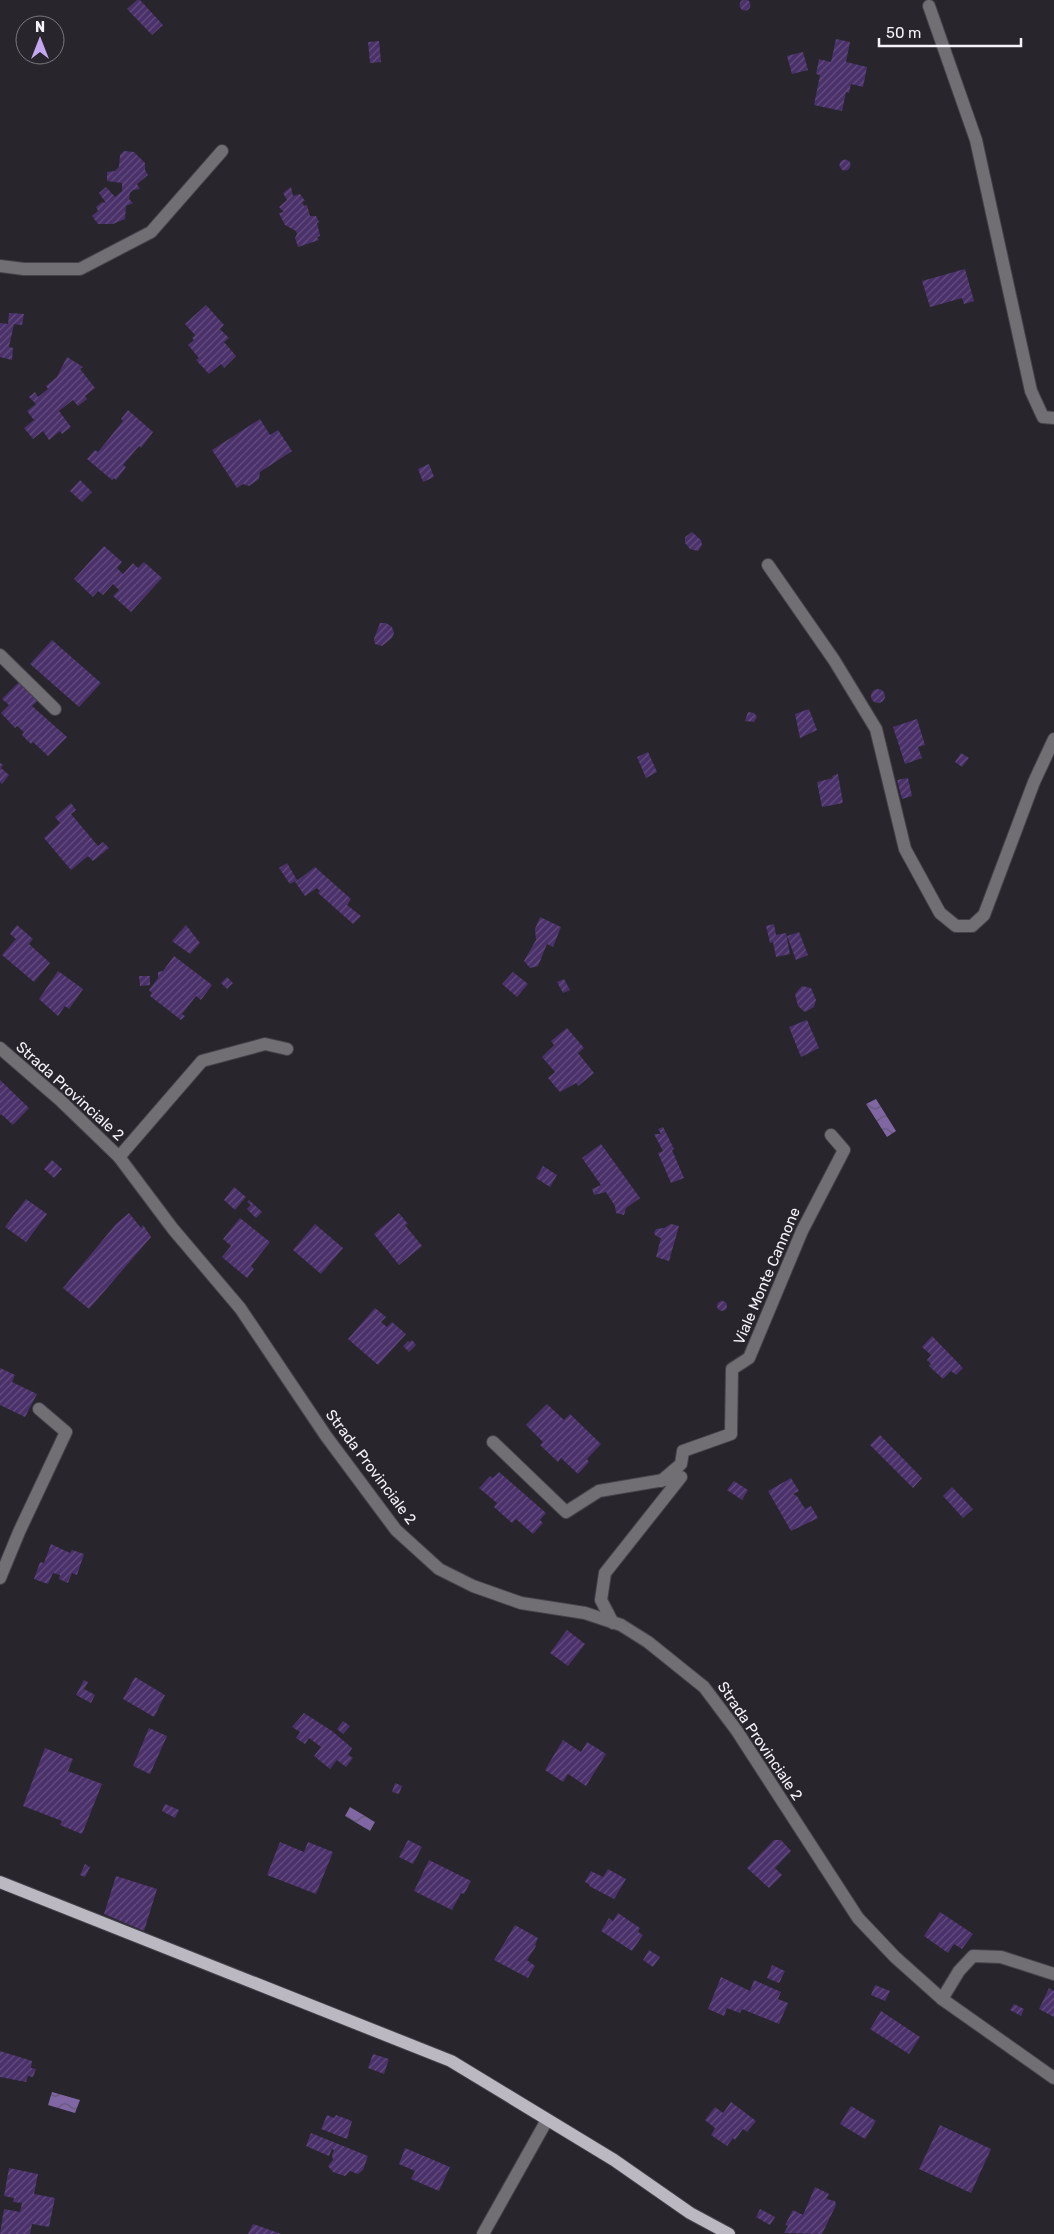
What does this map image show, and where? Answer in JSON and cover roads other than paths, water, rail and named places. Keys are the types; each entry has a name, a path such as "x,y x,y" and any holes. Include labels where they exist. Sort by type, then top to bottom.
{"main road":[{"path":"0,1882 451,2061 614,2160 690,2213 729,2234"}],"street":[{"path":"929,6 976,140 1031,391 1043,417 1054,418"},
{"path":"0,266 24,269 80,269 151,232 222,150"},
{"path":"768,565 834,660 876,729 905,849 940,913 956,926 972,926 984,915 1034,782 1054,739"},
{"path":"0,655 55,709"},
{"path":"119,1157 202,1061 265,1044 287,1049"},
{"name":"Strada Provinciale 2","path":"0,1048 60,1100 119,1157 173,1229 240,1308 326,1436 396,1530 439,1570 473,1586 521,1603 585,1613 621,1625 648,1642 704,1687 737,1731 858,1918 895,1957 942,1999 1054,2078"},
{"name":"Viale Monte Cannone","path":"662,1481 681,1464 683,1451 731,1434 732,1369 749,1358 802,1231 844,1150 831,1135"},
{"path":"0,1578 19,1532 66,1432 39,1409"},
{"path":"493,1442 566,1512 599,1491 681,1477 605,1573 602,1600 612,1622"},
{"path":"942,1999 959,1971 973,1956 1001,1957 1054,1974"},
{"path":"482,2234 547,2120"}],"water":[{"path":"876,1099 896,1131 887,1137 866,1104"},
{"path":"350,1807 375,1822 370,1831 345,1816"},
{"path":"52,2092 80,2100 75,2113 48,2105"}]}
